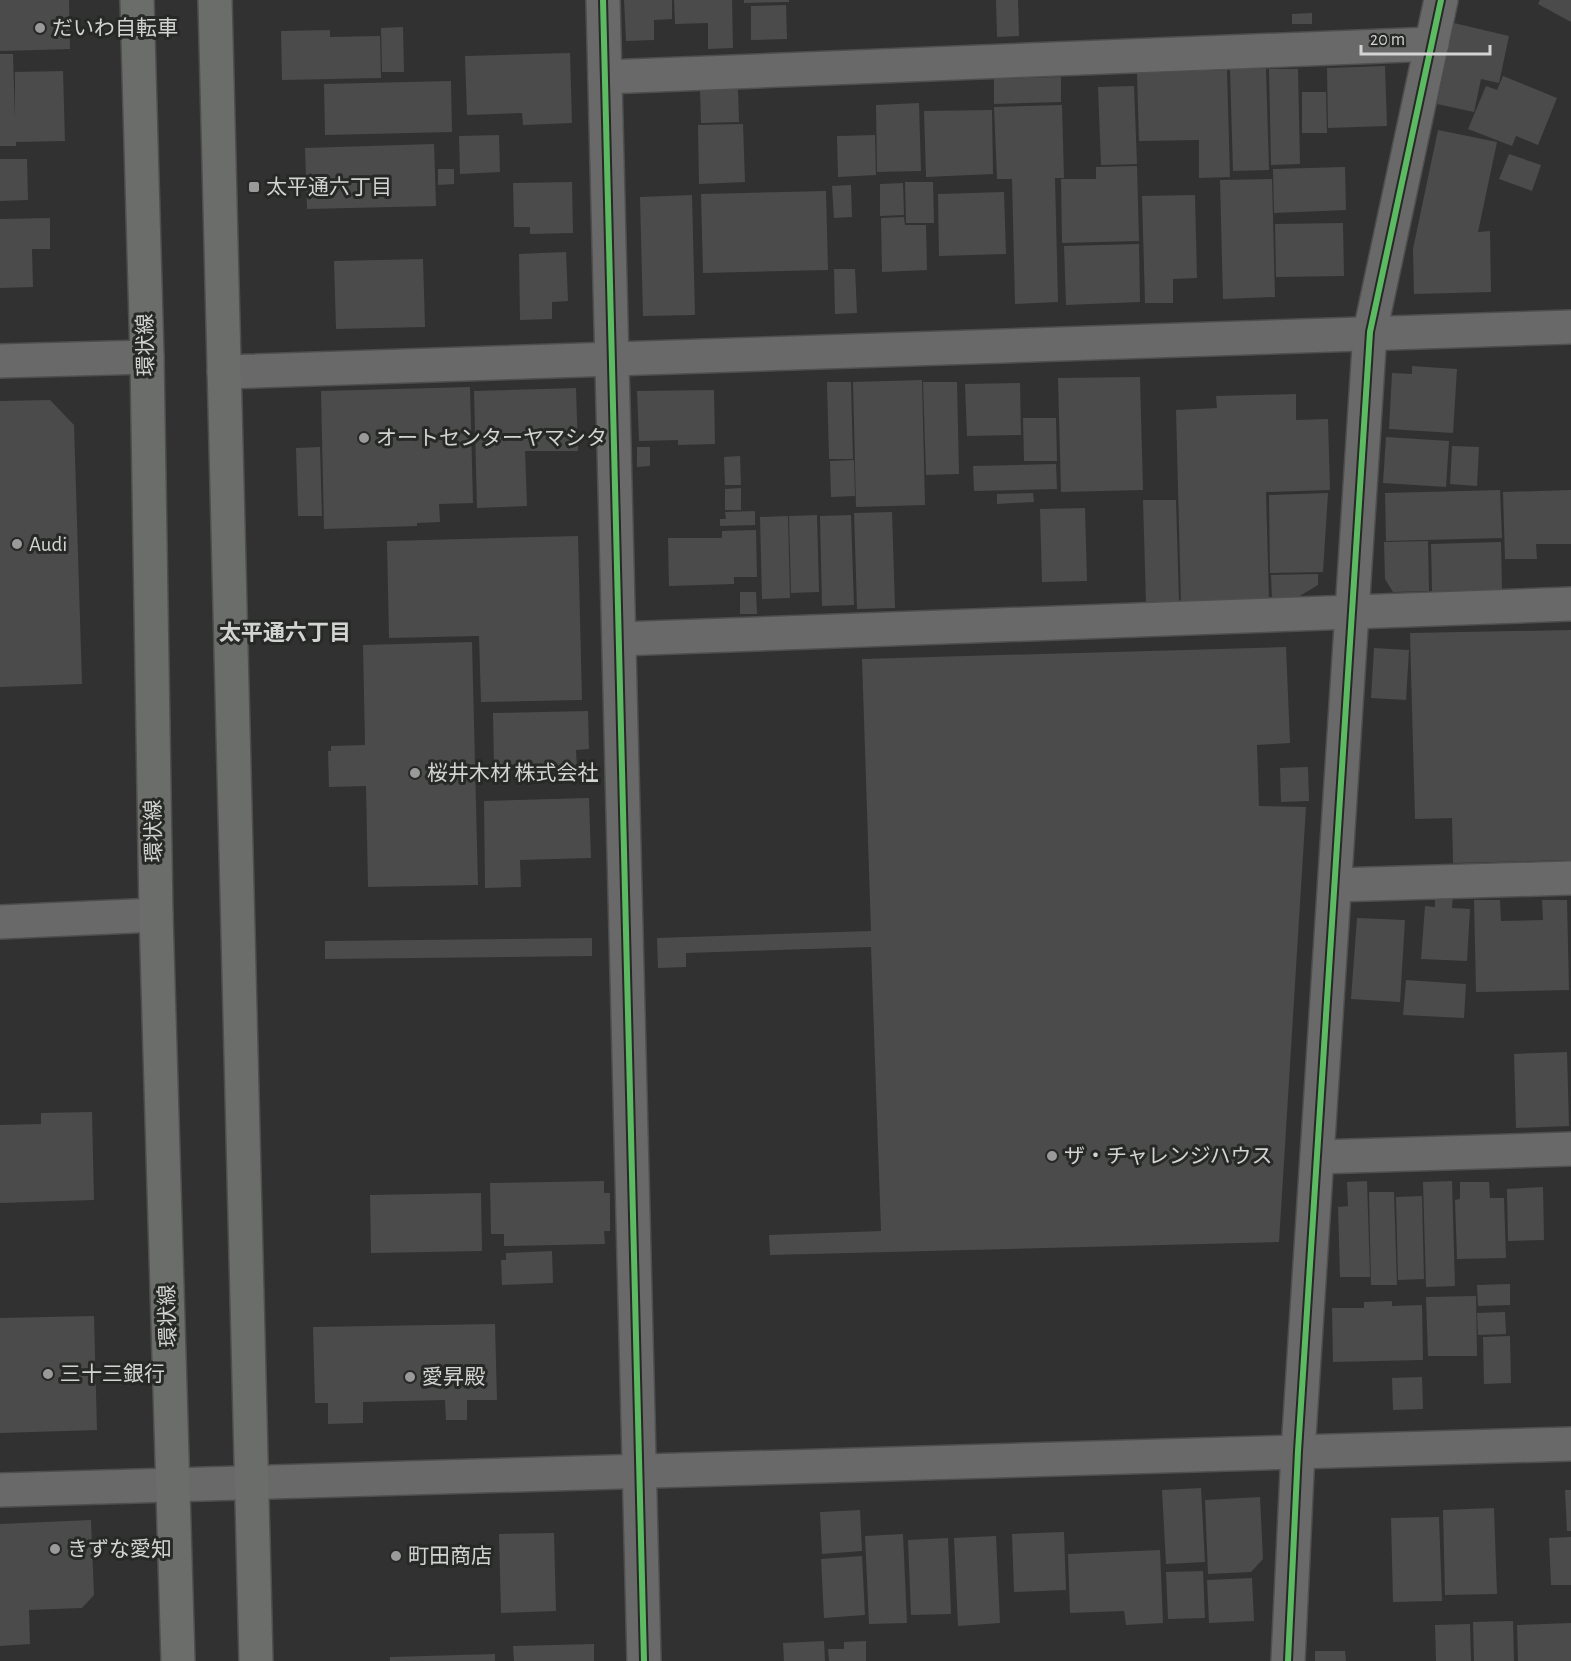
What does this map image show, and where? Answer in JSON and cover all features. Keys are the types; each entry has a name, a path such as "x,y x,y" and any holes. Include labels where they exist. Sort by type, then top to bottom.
{"main road":[{"name":"環状線","path":"137,0 147,357 156,915 177,1661"},
{"path":"215,0 256,1661"}],"street":[{"path":"603,0 644,1661"},
{"path":"1288,1661 1298,1451 1370,332 1441,0"},
{"path":"605,76 1432,44"},
{"path":"224,372 1571,327"},
{"path":"0,361 147,357"},
{"path":"619,639 1571,604"},
{"path":"1335,885 1571,878"},
{"path":"0,922 156,915"},
{"path":"1317,1157 1571,1149"},
{"path":"0,1490 1571,1444"}],"building":[{"path":"0,0 69,0 70,49 0,51"},
{"path":"624,0 672,0 672,19 654,20 654,40 626,41"},
{"path":"674,0 732,0 733,48 708,49 708,23 675,24"},
{"path":"744,0 789,0 789,2 744,3"},
{"path":"996,0 1018,0 1019,36 997,37"},
{"path":"1540,0 1571,0 1571,22 1538,4"},
{"path":"786,5 787,39 751,40 751,6"},
{"path":"1312,13 1312,24 1292,24 1292,14"},
{"path":"1454,23 1509,36 1499,83 1481,79 1474,112 1437,104"},
{"path":"403,27 404,72 382,72 381,28"},
{"path":"330,30 330,37 380,36 381,78 282,80 281,31"},
{"path":"570,53 572,123 523,125 522,113 467,115 465,56"},
{"path":"0,54 13,54 15,119 15,72 63,71 65,141 16,142 16,146 0,146"},
{"path":"1385,66 1387,126 1328,128 1327,68"},
{"path":"1230,69 1266,69 1269,170 1233,171"},
{"path":"1269,69 1298,69 1300,164 1271,165"},
{"path":"1227,70 1230,177 1199,178 1199,140 1139,141 1137,73"},
{"path":"1503,76 1557,98 1538,145 1516,136 1512,146 1468,129 1486,86 1497,90"},
{"path":"1061,77 1061,102 994,104 994,79"},
{"path":"451,81 452,132 325,135 324,84"},
{"path":"1134,86 1137,164 1101,165 1098,87"},
{"path":"700,90 738,90 739,122 701,123"},
{"path":"1302,92 1326,92 1327,133 1302,133"},
{"path":"919,103 921,171 877,172 876,105"},
{"path":"1062,105 1064,178 1055,178 1058,302 1015,304 1012,179 997,179 994,107"},
{"path":"992,110 993,174 926,177 924,111"},
{"path":"743,124 745,182 699,184 698,125"},
{"path":"1438,130 1497,142 1478,232 1490,231 1491,292 1414,294 1413,249"},
{"path":"499,135 500,172 460,174 459,136"},
{"path":"875,135 876,175 838,177 837,136"},
{"path":"434,144 436,206 307,209 305,148"},
{"path":"1509,154 1541,165 1532,191 1499,179"},
{"path":"0,159 27,159 28,200 0,201"},
{"path":"1137,166 1139,241 1062,243 1061,179 1096,179 1096,167"},
{"path":"1345,167 1346,210 1274,213 1273,169"},
{"path":"438,169 454,169 454,184 438,185"},
{"path":"1272,179 1275,297 1223,299 1220,180"},
{"path":"572,182 573,233 530,234 530,227 514,227 513,183"},
{"path":"905,182 933,182 934,223 906,223"},
{"path":"903,183 904,215 880,216 880,184"},
{"path":"851,185 852,217 834,218 832,186"},
{"path":"826,191 828,270 703,273 701,194"},
{"path":"1004,192 1006,254 939,256 938,194"},
{"path":"692,195 695,315 643,316 640,197"},
{"path":"1195,195 1197,278 1173,279 1173,303 1145,303 1142,196"},
{"path":"904,217 905,225 926,225 927,270 882,272 881,218"},
{"path":"50,218 50,249 32,249 33,287 0,288 0,219"},
{"path":"1343,223 1344,276 1276,277 1275,224"},
{"path":"1139,244 1140,302 1066,305 1064,246"},
{"path":"566,252 568,301 552,302 552,319 520,320 519,254"},
{"path":"423,259 425,327 336,329 334,261"},
{"path":"834,269 855,269 857,313 835,314"},
{"path":"1412,366 1457,369 1453,433 1389,429 1392,373 1412,374"},
{"path":"1140,377 1143,490 1061,492 1058,378"},
{"path":"922,380 925,505 856,507 853,382"},
{"path":"827,382 851,382 853,459 829,459"},
{"path":"923,382 957,382 959,474 926,475"},
{"path":"1020,383 1021,435 967,436 965,384"},
{"path":"470,387 473,503 439,504 440,522 417,523 417,526 324,529 321,391"},
{"path":"576,388 578,451 525,451 527,506 477,508 474,391"},
{"path":"714,390 715,444 678,445 678,440 639,441 637,391"},
{"path":"1296,394 1296,420 1328,419 1330,490 1266,492 1269,601 1181,604 1176,410 1217,408 1216,396"},
{"path":"50,400 74,425 82,684 0,687 0,401"},
{"path":"1023,418 1056,418 1057,461 1024,461"},
{"path":"1386,437 1449,441 1446,487 1383,483"},
{"path":"1452,446 1479,447 1477,486 1450,484"},
{"path":"320,447 322,516 298,516 296,448"},
{"path":"637,447 650,447 650,466 637,467"},
{"path":"740,456 741,485 725,485 724,457"},
{"path":"854,460 855,496 831,497 830,461"},
{"path":"1056,464 1057,489 974,491 973,466"},
{"path":"741,488 741,510 725,510 725,489"},
{"path":"1500,490 1502,538 1386,541 1385,493"},
{"path":"1571,490 1571,544 1536,544 1537,559 1505,559 1503,492"},
{"path":"1033,493 1034,502 997,504 997,494"},
{"path":"1328,493 1323,572 1270,573 1269,495"},
{"path":"1143,500 1176,500 1179,602 1146,604"},
{"path":"1085,508 1087,581 1042,582 1040,509"},
{"path":"755,511 755,525 720,526 720,519 726,519 725,512"},
{"path":"892,512 895,608 857,609 854,513"},
{"path":"817,515 819,592 791,593 789,516"},
{"path":"851,515 854,605 822,606 820,516"},
{"path":"788,516 790,598 762,599 760,517"},
{"path":"756,530 757,577 734,577 734,584 669,586 668,538 722,538 722,531"},
{"path":"578,536 582,700 481,702 479,636 389,638 387,541"},
{"path":"1428,541 1429,591 1393,592 1385,579 1384,542"},
{"path":"1501,542 1502,590 1432,591 1431,544"},
{"path":"1318,574 1318,585 1293,600 1272,600 1271,575"},
{"path":"740,592 756,592 757,614 740,614"},
{"path":"1571,630 1571,860 1453,863 1452,818 1415,819 1410,633"},
{"path":"472,642 478,885 368,887 366,786 329,787 328,751 331,751 331,746 365,745 363,645"},
{"path":"1286,647 1290,743 1257,745 1259,806 1306,807 1279,1242 770,1255 769,1235 881,1231 871,947 686,953 686,967 658,968 657,938 871,931 862,659"},
{"path":"1374,648 1409,650 1406,700 1371,698"},
{"path":"588,711 589,749 576,750 577,769 517,770 517,765 494,765 493,713"},
{"path":"1308,767 1309,801 1281,802 1280,768"},
{"path":"589,798 591,858 520,860 521,887 485,888 484,801"},
{"path":"1435,895 1453,895 1452,908 1470,909 1467,961 1421,959 1425,906 1435,907"},
{"path":"1474,900 1500,900 1501,921 1543,920 1542,900 1567,900 1569,990 1476,992"},
{"path":"1357,918 1405,920 1400,1002 1351,999"},
{"path":"592,938 592,956 325,959 325,941"},
{"path":"1406,980 1466,984 1464,1018 1403,1015"},
{"path":"1567,1052 1569,1126 1516,1128 1514,1054"},
{"path":"92,1112 94,1200 0,1203 0,1125 41,1124 41,1113"},
{"path":"604,1181 604,1193 610,1193 610,1231 604,1231 605,1244 504,1246 504,1234 491,1234 490,1183"},
{"path":"1367,1181 1370,1277 1340,1277 1338,1207 1348,1206 1347,1182"},
{"path":"1452,1181 1455,1286 1426,1287 1423,1182"},
{"path":"1460,1182 1489,1182 1490,1198 1504,1198 1506,1258 1457,1259 1455,1200 1460,1199"},
{"path":"1543,1187 1544,1240 1508,1241 1507,1189"},
{"path":"1369,1192 1394,1192 1397,1285 1371,1285"},
{"path":"481,1193 482,1251 371,1253 370,1195"},
{"path":"1422,1196 1424,1279 1398,1280 1396,1197"},
{"path":"552,1251 553,1283 502,1285 501,1260 506,1260 506,1253"},
{"path":"1510,1284 1510,1305 1478,1306 1477,1285"},
{"path":"1476,1296 1477,1356 1428,1356 1426,1297"},
{"path":"1392,1301 1392,1306 1422,1305 1423,1360 1333,1362 1332,1308 1364,1308 1364,1302"},
{"path":"1505,1312 1506,1334 1478,1335 1477,1313"},
{"name":"三十三銀行","path":"94,1316 97,1430 0,1433 0,1318"},
{"path":"495,1324 497,1400 467,1400 467,1420 446,1420 445,1400 363,1402 363,1423 328,1424 328,1403 315,1403 313,1327"},
{"path":"1510,1336 1511,1383 1484,1384 1483,1337"},
{"path":"1422,1377 1423,1409 1393,1410 1392,1378"},
{"path":"1201,1488 1205,1562 1166,1564 1162,1490"},
{"path":"1565,1490 1571,1490 1571,1531 1567,1531"},
{"path":"1260,1497 1263,1559 1251,1572 1208,1574 1205,1500"},
{"path":"1494,1508 1497,1594 1445,1595 1443,1510"},
{"path":"860,1510 862,1551 822,1554 820,1512"},
{"path":"1439,1517 1442,1601 1393,1602 1391,1518"},
{"path":"91,1520 94,1595 82,1608 29,1610 30,1644 0,1646 0,1524"},
{"path":"1064,1532 1066,1590 1014,1592 1012,1534"},
{"path":"554,1533 556,1611 501,1613 499,1534"},
{"path":"903,1534 907,1623 869,1624 865,1536"},
{"path":"996,1536 1000,1623 958,1626 954,1538"},
{"path":"1571,1537 1571,1585 1551,1585 1549,1538"},
{"path":"948,1538 951,1614 911,1615 908,1540"},
{"path":"1160,1550 1163,1623 1126,1625 1124,1611 1070,1613 1068,1554"},
{"path":"862,1556 865,1615 824,1618 821,1559"},
{"path":"1203,1571 1205,1618 1168,1619 1166,1572"},
{"path":"1252,1578 1254,1621 1209,1623 1207,1580"},
{"path":"1513,1621 1514,1661 1474,1661 1473,1622"},
{"path":"1571,1623 1571,1661 1518,1661 1517,1625"},
{"path":"1470,1624 1471,1661 1436,1661 1435,1625"},
{"path":"824,1641 825,1661 784,1661 783,1643"},
{"path":"866,1641 866,1661 829,1661 828,1649 844,1649 844,1642"},
{"path":"594,1644 594,1661 514,1661 513,1646"},
{"path":"1315,1651 1345,1651 1346,1661 1315,1661"},
{"path":"495,1654 495,1661 390,1661 390,1657"}],"cycle path":[{"path":"603,0 644,1661"},
{"path":"1288,1661 1298,1451 1370,332 1441,0"}],"place":[{"name":"だいわ自転車","path":"40,28"},
{"name":"太平通六丁目","path":"254,187"},
{"name":"オートセンターヤマシタ","path":"364,438"},
{"name":"Audi","path":"17,544"},
{"name":"桜井木材 株式会社","path":"415,773"},
{"name":"ザ・チャレンジハウス","path":"1052,1156"},
{"name":"三十三銀行","path":"48,1374"},
{"name":"愛昇殿","path":"410,1377"},
{"name":"きずな愛知","path":"55,1549"},
{"name":"町田商店","path":"396,1556"}],"district":[{"name":"太平通六丁目","path":"285,633"}]}
